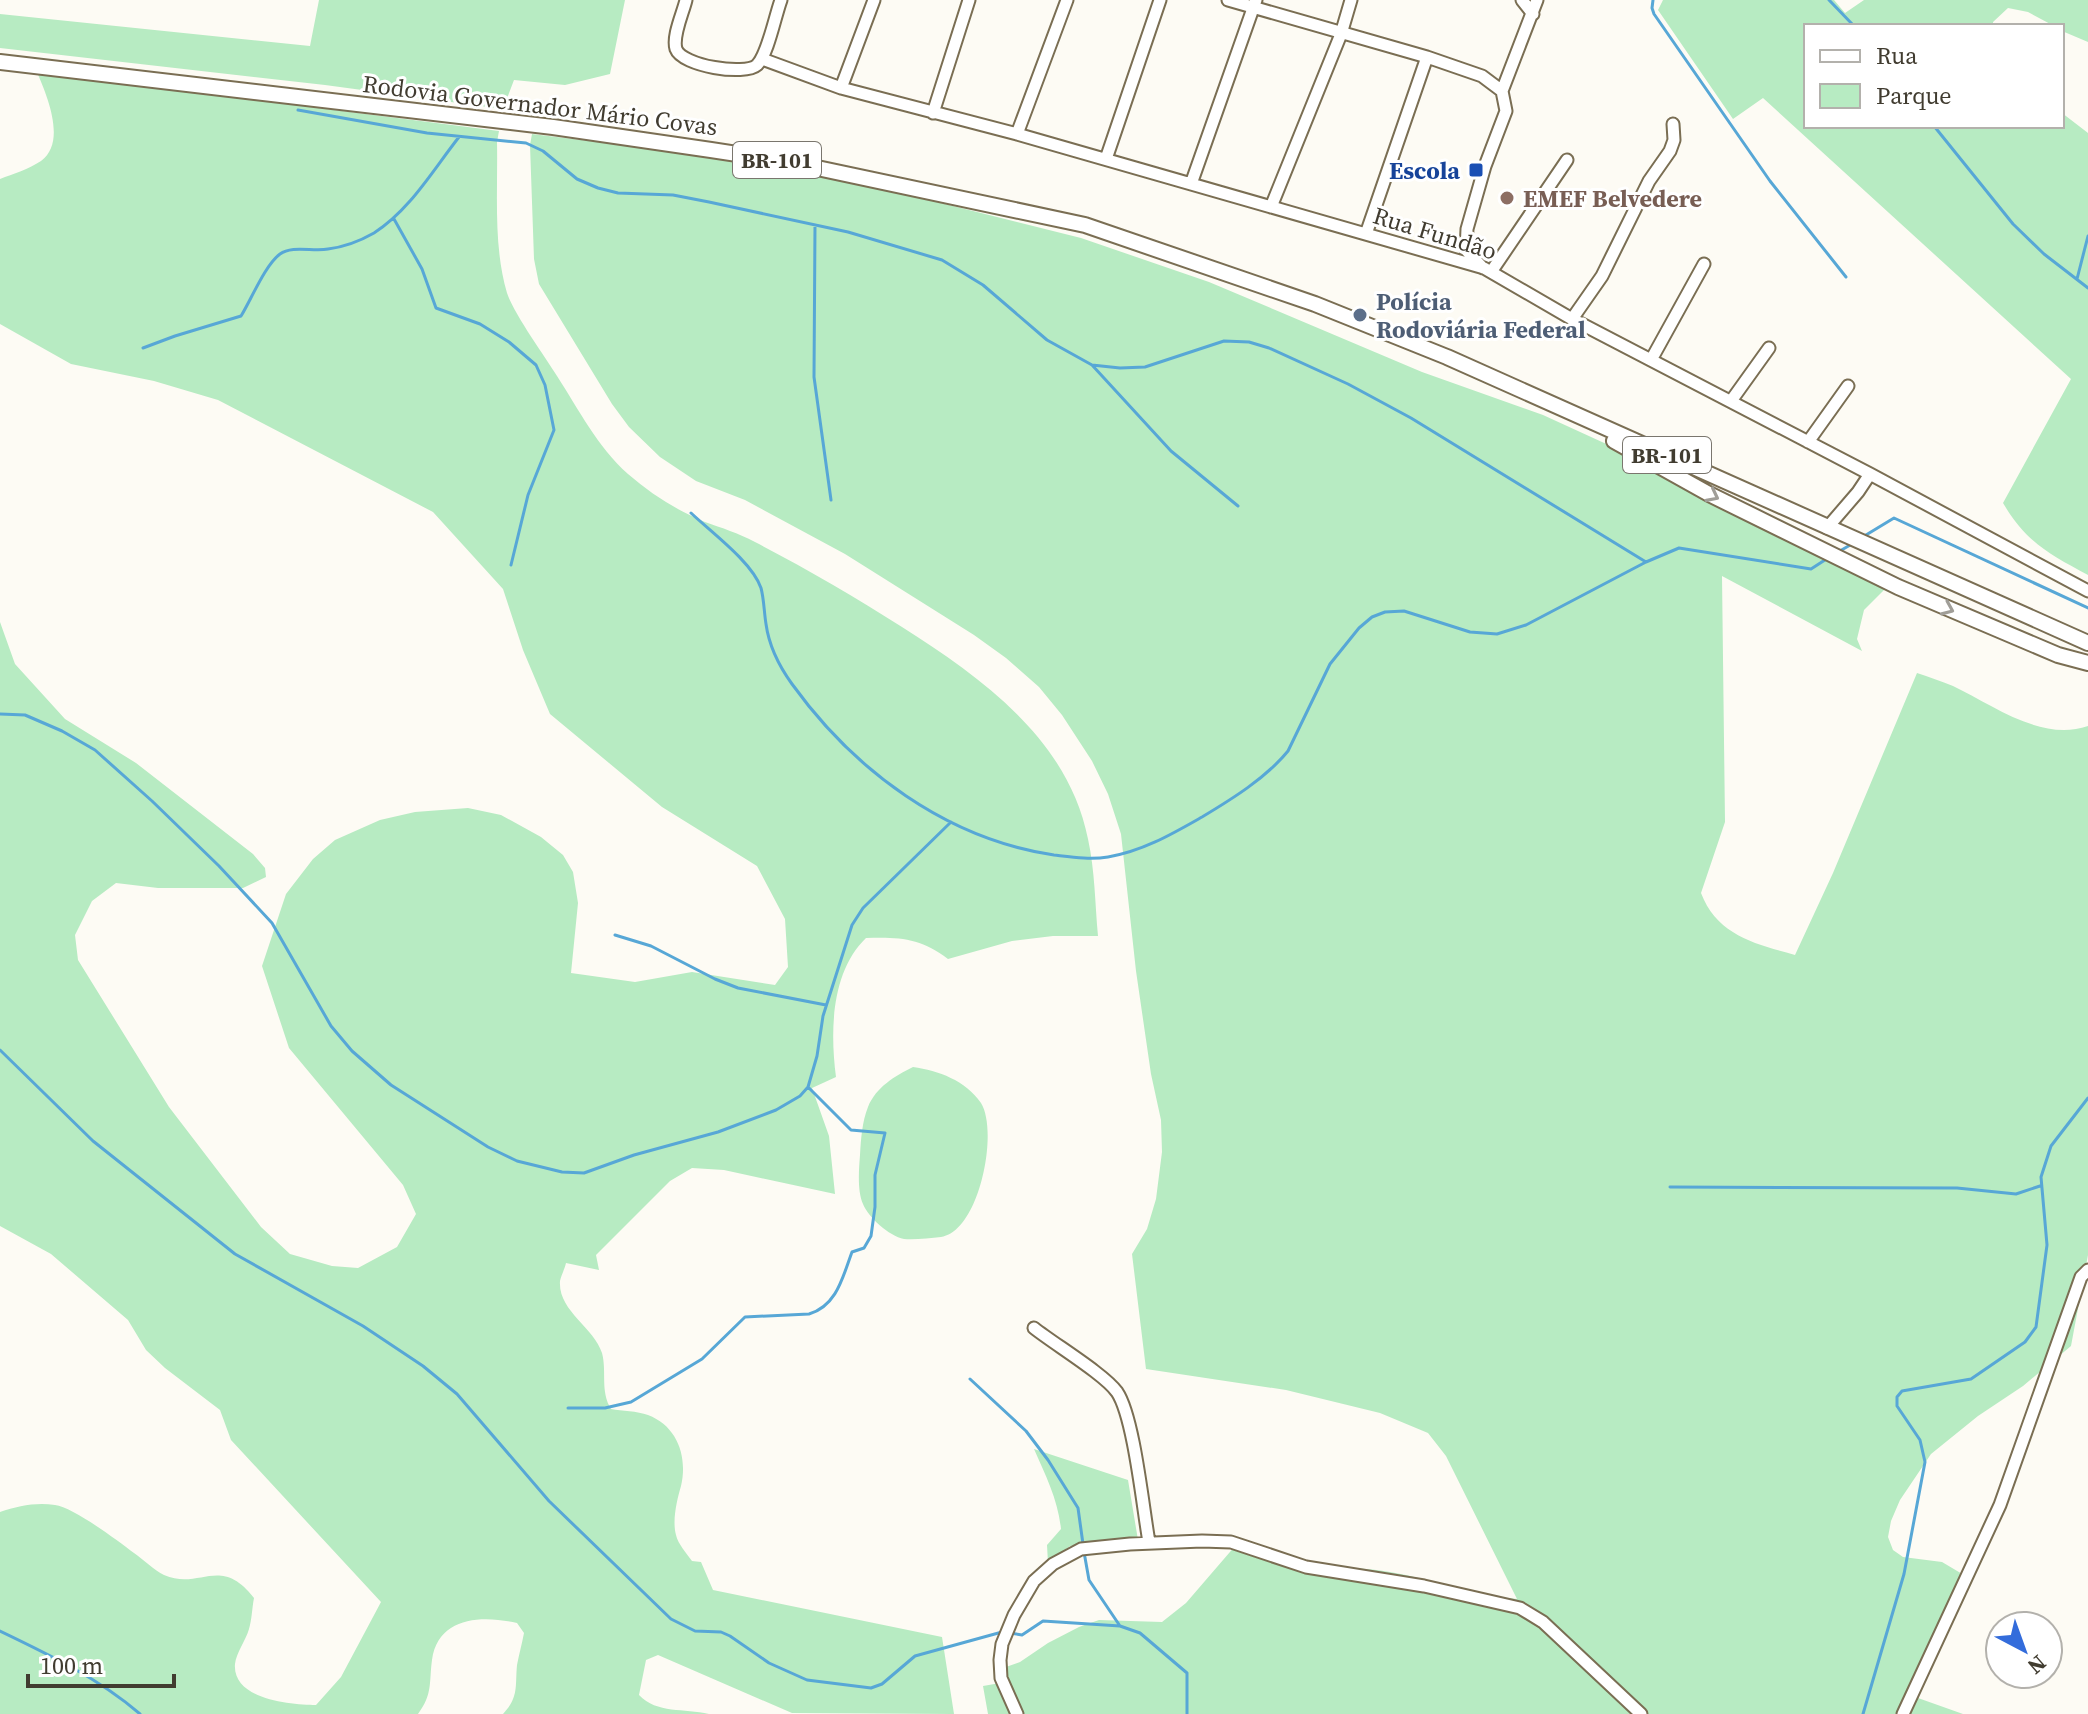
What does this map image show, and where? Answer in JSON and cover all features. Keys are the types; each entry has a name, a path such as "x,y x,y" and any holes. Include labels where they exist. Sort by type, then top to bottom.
{"main road":[{"name":"Rodovia Governador Mário Covas","path":"0,62 537,125 679,145 789,162 1085,225 1315,304 1523,389 2088,643"},
{"path":"1523,389 1709,494 1898,587 2058,655 2088,663"},
{"path":"1792,533 1841,553 1900,560"}],"street":[{"path":"686,0 675,45 679,54 686,59 742,71 760,61 781,0"},
{"path":"841,88 874,0"},
{"path":"933,113 969,0"},
{"path":"1017,134 1067,0"},
{"path":"1106,159 1160,0"},
{"path":"1228,0 1255,4 1341,34 1427,57 1482,76 1502,91"},
{"path":"1271,207 1341,34 1351,0"},
{"path":"1522,0 1533,14"},
{"path":"1537,0 1502,91 1506,111 1485,166 1467,229 1466,250 1488,270 1567,160"},
{"path":"1191,184 1255,4"},
{"path":"1366,234 1427,57"},
{"name":"Rua Fundão","path":"760,61 841,88 1106,159 1488,270 1572,319 2088,591"},
{"path":"1572,319 1602,276 1649,181 1670,151 1674,140 1673,124"},
{"path":"1651,360 1704,264"},
{"path":"1731,401 1769,348"},
{"path":"1808,442 1848,386"},
{"path":"1827,528 1870,474"},
{"path":"1903,1714 2000,1505 2081,1277 2088,1270"},
{"path":"1034,1328 1120,1395 1132,1438 1149,1542"},
{"path":"1017,1714 1001,1678 1002,1644 1014,1615 1034,1581 1069,1553 1149,1542 1231,1542 1306,1567 1424,1586 1520,1608 1543,1622 1641,1714"}],"green space":[{"path":"319,0 625,0 610,74 565,85 514,80 503,109 0,48 0,14 310,46"},
{"path":"1663,0 1834,0 1845,13 1864,0 2088,0 2088,42 2064,32 2064,24 2050,24 2028,12 2008,8 1993,24 1804,24 1804,128 2064,128 2064,115 2088,133 2088,575 2040,546 2020,528 2003,503 2071,379 1763,98 1733,119 1658,10"},
{"path":"37,72 499,131 498,237 507,293 522,323 607,452 628,474 674,507 749,539 792,562 866,604 962,668 1018,715 1062,771 1078,803 1088,839 1098,936 1053,936 1012,941 948,959 910,940 866,938 846,968 836,1003 833,1041 836,1077 812,1088 829,1136 835,1194 724,1170 692,1168 670,1181 596,1255 599,1270 566,1263 560,1281 561,1292 570,1310 592,1335 602,1353 606,1395 611,1409 644,1414 658,1420 678,1443 683,1475 675,1517 676,1535 692,1561 701,1562 713,1590 942,1637 954,1714 792,1713 658,1655 646,1660 639,1695 662,1708 709,1714 503,1714 514,1697 524,1633 517,1623 490,1619 464,1622 443,1635 436,1645 428,1694 418,1714 0,1714 0,1512 20,1506 48,1504 63,1507 95,1525 164,1575 177,1579 220,1576 242,1585 254,1598 249,1629 235,1664 237,1676 243,1686 253,1693 279,1702 316,1705 341,1677 381,1602 231,1440 220,1410 165,1368 146,1350 128,1320 51,1254 0,1226 0,622 15,664 65,719 136,763 253,854 265,868 266,877 243,888 158,888 116,883 92,901 75,935 78,960 169,1107 261,1227 290,1254 332,1266 358,1268 397,1247 416,1214 403,1185 289,1048 262,966 286,894 313,859 335,840 380,820 415,812 468,808 501,815 541,837 563,855 573,872 578,903 571,973 635,982 692,972 775,985 788,967 785,919 757,866 662,807 550,714 523,650 503,589 433,512 218,400 154,381 71,364 0,324 0,179 41,161 49,153 53,142 52,118"},
{"path":"532,134 754,161 885,189 1081,238 1209,282 1422,372 1543,415 1897,577 1864,610 1857,639 1862,651 1722,576 1725,822 1701,893 1717,919 1752,942 1795,955 1917,673 1953,686 2035,725 2070,730 2088,726 2088,1255 2071,1346 1931,1454 1900,1500 1888,1537 1893,1550 1903,1557 1942,1562 1969,1578 1918,1698 1963,1714 988,1714 983,1686 1006,1682 1006,1667 1079,1627 1099,1620 1162,1622 1186,1603 1242,1538 1259,1550 1295,1563 1390,1572 1517,1599 1446,1456 1428,1433 1380,1413 1286,1390 1146,1369 1132,1254 1147,1229 1156,1199 1162,1152 1161,1120 1136,971 1121,834 1108,794 1092,761 1039,687 1006,658 845,554 745,500 696,481 660,457 629,427 539,284 534,259"},
{"path":"913,1067 942,1074 967,1088 981,1103 986,1117 986,1157 975,1200 966,1218 954,1231 941,1237 898,1237 869,1215 861,1199 861,1143 871,1100 887,1083"},
{"path":"1034,1449 1128,1480 1138,1540 1070,1546 1048,1563 1047,1545 1061,1529 1054,1498"}],"waterway":[{"path":"1653,0 1654,14 1770,181 1846,277"},
{"path":"1829,0 1852,24"},
{"path":"298,110 427,133 526,143 543,151 577,179 598,188 618,193 673,195 709,202 848,232 942,260 983,285 1047,340 1092,365 1145,367 1224,341 1249,342 1269,348 1348,384 1411,418 1646,562"},
{"path":"1936,128 2013,224 2044,254 2088,288"},
{"path":"143,348 241,316 269,266 285,251 334,248 374,233 410,201 459,137"},
{"path":"394,219 422,269 436,308 480,324 509,342 536,365 545,385 554,430 528,495 511,565"},
{"path":"815,225 814,377 831,500"},
{"path":"2077,279 2088,236"},
{"path":"1092,365 1171,451 1238,506"},
{"path":"691,513 720,538 756,578 762,592 772,648 792,684 844,745 874,772 940,817 976,834 1014,847 1087,858 1121,854 1157,841 1225,803 1270,770 1288,751 1330,664 1372,617 1385,612 1404,611 1470,632 1497,634 1526,625 1679,548 1811,569 1828,558"},
{"path":"1861,538 1894,518 2088,608"},
{"path":"1838,552 1852,544"},
{"path":"0,714 25,715 62,731 95,750 152,801 272,923 331,1026 352,1051 391,1085 488,1147 517,1161 562,1172 584,1173 634,1155 718,1132 776,1110 800,1096 808,1087 823,1016 852,925 863,908 951,822"},
{"path":"615,935 651,946 738,988 826,1005"},
{"path":"0,1050 93,1141 235,1254 363,1326 423,1366 457,1394 549,1501 671,1619 695,1631 721,1632 730,1636 769,1663 807,1680 871,1688 882,1684 915,1656 1002,1632"},
{"path":"568,1408 605,1408 631,1402 702,1359 745,1317 809,1314 819,1310 833,1297 852,1252 864,1248 871,1236 875,1175 885,1133 851,1130 808,1087"},
{"path":"1863,1714 1904,1574 1925,1462 1920,1440 1897,1406 1897,1397 1902,1391 1971,1379 2025,1342 2036,1327 2047,1245 2041,1177 2051,1146 2088,1098"},
{"path":"1670,1187 1957,1188 2016,1194 2040,1186"},
{"path":"970,1379 1026,1431 1048,1460 1078,1508 1083,1544"},
{"path":"1084,1552 1089,1580 1120,1626"},
{"path":"1010,1633 1022,1635 1043,1621 1120,1626 1140,1633 1187,1673 1187,1714"},
{"path":"0,1631 91,1678 140,1714"}],"place":[{"name":"Escola","path":"1476,170"},
{"name":"EMEF Belvedere","path":"1507,198"},
{"name":"Polícia Rodoviária Federal","path":"1360,315"}]}
